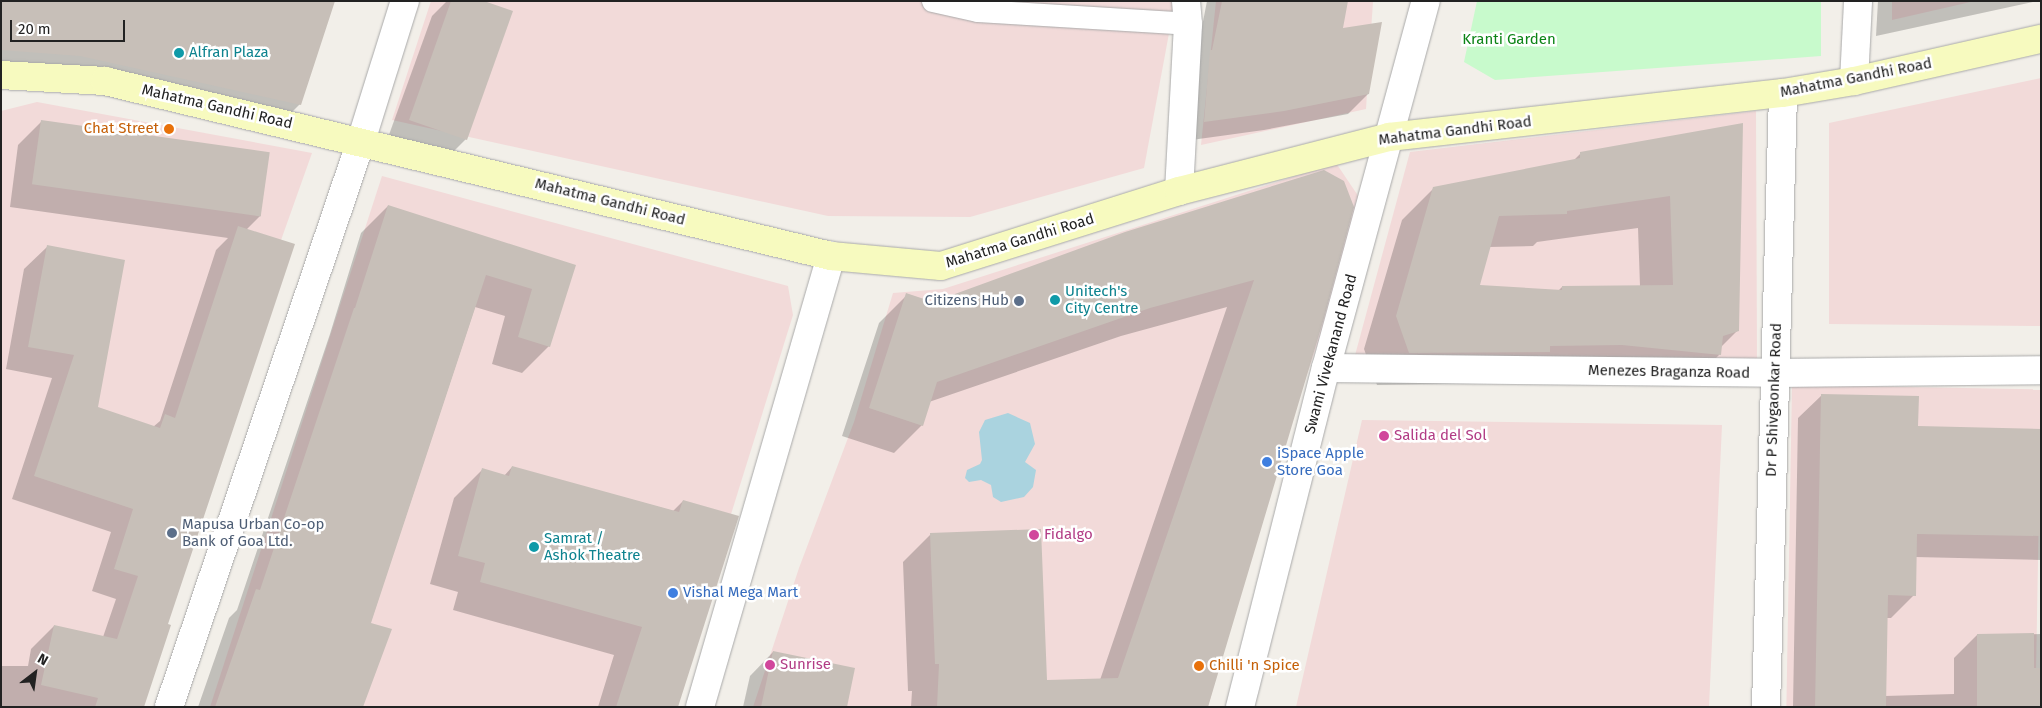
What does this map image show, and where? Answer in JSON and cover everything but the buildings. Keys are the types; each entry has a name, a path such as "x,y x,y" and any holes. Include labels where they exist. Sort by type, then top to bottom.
{"main road":[{"name":"Mahatma Gandhi Road","path":"1,75 104,81 360,141 831,256 941,266 1179,191 1389,137 1783,93 1854,81 2041,39"}],"street":[{"path":"168,707 360,141 405,1"},
{"name":"Swami Vivekanand Road","path":"1240,707 1326,368 1426,1"},
{"path":"1854,81 1858,1"},
{"path":"1179,191 1187,13"},
{"name":"Dr P Shivgaonkar Road","path":"1766,707 1783,93"},
{"path":"700,707 831,256"},
{"name":"Menezes Braganza Road","path":"1326,368 1775,373 2041,370"}],"lane":[{"path":"933,1 978,11 1187,13"}],"shaded area":[{"path":"431,1 1175,1 1144,168 970,217 828,216 392,120"},
{"path":"1216,1 1373,1 1366,109 1201,145"},
{"path":"1892,1 1975,1 1892,20"},
{"path":"2041,78 2041,326 1829,324 1829,123"},
{"path":"37,102 312,153 115,707 1,707 1,111"},
{"path":"1756,111 1757,361 1354,359 1410,152"},
{"path":"1336,163 1365,206 1269,485 1208,707 753,707 799,568 854,422 893,293 943,289"},
{"path":"382,176 788,286 793,315 671,707 210,707"},
{"path":"1792,385 2041,389 2035,707 1786,707"},
{"path":"1362,420 1722,425 1709,707 1296,707"}],"green space":[{"name":"Kranti Garden","path":"1477,1 1821,1 1821,56 1495,80 1464,62"}],"water":[{"path":"1008,413 1030,423 1035,444 1025,462 1036,470 1033,487 1024,497 1001,502 993,497 991,485 981,480 969,482 965,478 967,470 980,464 982,460 979,432 985,420"}],"place":[{"name":"Alfran Plaza","path":"179,53"},
{"name":"Chat Street","path":"169,129"},
{"name":"Unitech's City Centre","path":"1055,300"},
{"name":"Citizens Hub","path":"1019,301"},
{"name":"Salida del Sol","path":"1384,436"},
{"name":"iSpace Apple Store Goa","path":"1267,462"},
{"name":"Mapusa Urban Co-op Bank of Goa Ltd.","path":"172,533"},
{"name":"Fidalgo","path":"1034,535"},
{"name":"Samrat / Ashok Theatre","path":"534,547"},
{"name":"Vishal Mega Mart","path":"673,593"},
{"name":"Sunrise","path":"770,665"},
{"name":"Chilli 'n Spice","path":"1199,666"}]}
